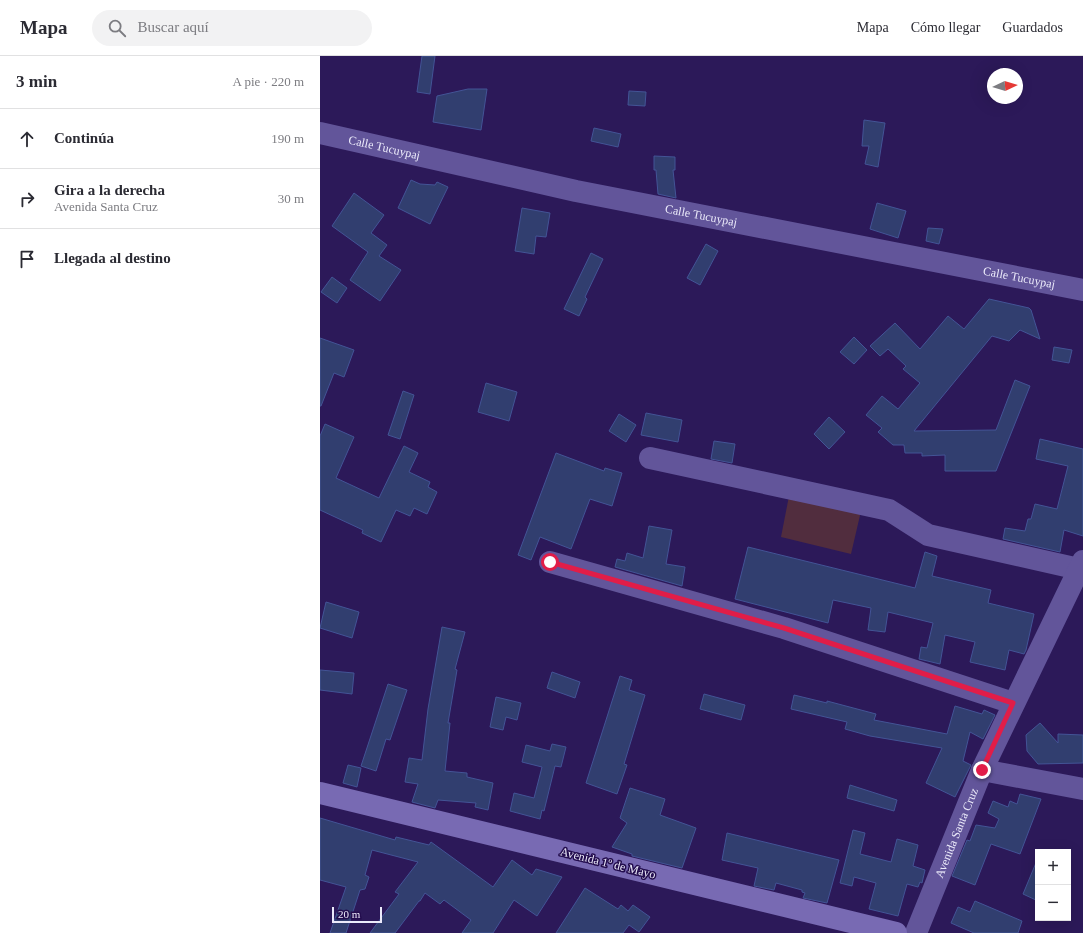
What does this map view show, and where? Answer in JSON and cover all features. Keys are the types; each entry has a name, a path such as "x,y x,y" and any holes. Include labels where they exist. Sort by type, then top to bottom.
{"main road":[{"name":"Avenida 1º de Mayo","path":"320,793 896,933"}],"street":[{"name":"Calle Tucuypaj","path":"320,133 576,191 1083,290"},
{"path":"650,458 889,510 928,535 1081,565"},
{"path":"550,562 784,628 1013,703"},
{"name":"Avenida Santa Cruz","path":"916,933 982,770 1013,703 1081,565"},
{"path":"982,770 1083,788"}],"shaded area":[{"path":"789,496 861,511 851,554 781,537"}],"building":[{"path":"422,56 435,56 430,94 417,92"},
{"path":"468,89 487,89 481,130 433,122 437,96"},
{"path":"629,91 646,92 645,106 628,105"},
{"path":"864,120 885,123 878,167 865,164 869,146 862,146"},
{"path":"594,128 621,134 618,147 591,141"},
{"path":"654,156 675,157 675,170 673,170 676,198 658,194 656,170 654,170"},
{"path":"411,180 420,184 435,185 437,182 448,187 430,224 398,208"},
{"path":"354,193 384,215 371,233 387,245 379,256 401,270 380,301 350,280 368,252 332,226"},
{"path":"877,203 906,211 898,238 870,229"},
{"path":"522,208 550,213 546,237 536,236 534,254 515,251"},
{"path":"928,228 943,229 939,244 926,241"},
{"path":"706,244 718,251 700,285 687,278"},
{"path":"591,253 603,259 585,297 587,299 579,316 564,309"},
{"path":"332,277 347,288 337,303 321,292"},
{"path":"989,299 1029,308 1031,310 1040,339 1020,330 1009,341 992,336 914,431 996,430 1015,380 1030,386 996,471 945,471 945,455 922,456 922,453 905,453 904,445 893,445 878,432 882,428 866,415 882,396 898,409 920,383 903,369 906,366 888,349 880,356 870,346 895,323 920,349 948,316 964,329"},
{"path":"854,337 867,350 854,364 840,352"},
{"path":"320,338 354,350 344,377 334,373 321,406 320,406"},
{"path":"1054,347 1072,350 1069,363 1052,360"},
{"path":"486,383 517,392 509,421 478,412"},
{"path":"403,391 414,395 400,439 388,435"},
{"path":"646,413 682,420 678,442 641,435"},
{"path":"619,414 636,425 626,442 609,431"},
{"path":"829,417 845,432 829,449 814,434"},
{"path":"325,424 354,437 336,478 379,498 404,446 418,453 409,472 430,482 428,487 437,492 427,514 414,508 410,516 396,510 381,542 362,533 363,530 320,510 320,436"},
{"path":"1040,439 1083,449 1083,536 1064,530 1060,552 1003,539 1005,528 1025,531 1028,519 1031,519 1035,504 1057,509 1068,466 1036,459"},
{"path":"714,441 735,444 732,463 711,459"},
{"path":"556,453 604,471 605,468 622,473 612,506 590,499 571,549 540,537 531,560 518,555"},
{"path":"649,526 672,530 666,564 685,567 682,586 615,567 617,559 625,561 627,553 643,558"},
{"path":"748,547 915,588 925,552 937,556 932,576 991,590 988,603 1034,614 1026,650 1024,654 1009,650 1005,670 970,662 975,642 945,635 940,664 919,659 921,647 927,648 933,623 888,612 885,632 868,630 871,608 833,600 828,623 735,599"},
{"path":"326,602 359,612 352,638 320,628"},
{"path":"442,627 465,632 455,669 457,670 448,723 450,723 445,771 467,773 467,777 493,783 488,810 475,807 476,803 438,800 435,808 412,802 418,784 405,782 409,758 422,760 428,709"},
{"path":"320,670 354,673 352,694 320,690"},
{"path":"552,672 580,682 575,698 547,688"},
{"path":"620,676 632,680 629,690 645,695 624,764 627,765 617,794 586,783"},
{"path":"388,684 407,690 390,740 386,739 376,771 361,766"},
{"path":"704,694 745,705 741,720 700,709"},
{"path":"794,695 827,703 827,701 876,714 874,720 947,734 955,706 982,714 984,710 995,715 983,739 970,732 963,761 971,765 955,797 926,783 942,748 870,736 845,729 847,722 791,709"},
{"path":"496,697 521,703 517,720 506,717 503,730 490,727"},
{"path":"1040,723 1058,743 1058,734 1083,735 1083,763 1038,764 1027,751 1026,735"},
{"path":"552,744 566,747 561,767 555,766 544,811 542,810 540,819 510,811 514,793 534,798 542,767 522,762 526,745 550,751"},
{"path":"348,765 361,768 357,787 343,783"},
{"path":"850,785 897,800 894,811 847,798"},
{"path":"630,788 665,799 660,815 696,828 682,868 632,856 632,854 612,847 627,823 620,818"},
{"path":"1020,794 1041,799 1020,854 991,844 975,885 952,876 967,840 970,841 976,825 995,828 999,819 988,813 993,801 1008,807 1010,801 1017,804"},
{"path":"320,818 395,840 396,837 429,845 431,842 493,887 512,860 532,875 536,869 562,877 537,916 514,900 493,933 462,933 471,920 444,900 440,904 425,893 395,933 370,933 399,894 395,892 418,862 372,850 365,875 369,877 365,889 360,890 346,933 330,933 346,887 320,880"},
{"path":"853,830 865,833 860,854 891,862 897,839 918,845 913,866 925,870 922,883 920,882 918,887 907,884 898,916 869,909 876,883 854,877 852,886 840,883"},
{"path":"727,833 839,860 827,903 803,898 805,893 802,892 802,890 776,883 774,890 754,886 758,868 722,860"},
{"path":"1035,865 1035,900 1023,894"},
{"path":"585,888 618,909 621,905 628,911 633,905 650,917 639,932 629,925 623,933 556,933"},
{"path":"975,901 1022,921 1018,933 974,933 951,923 958,907 970,912"}],"route":[{"path":"550,562 784,628 1013,703 982,770"}]}
